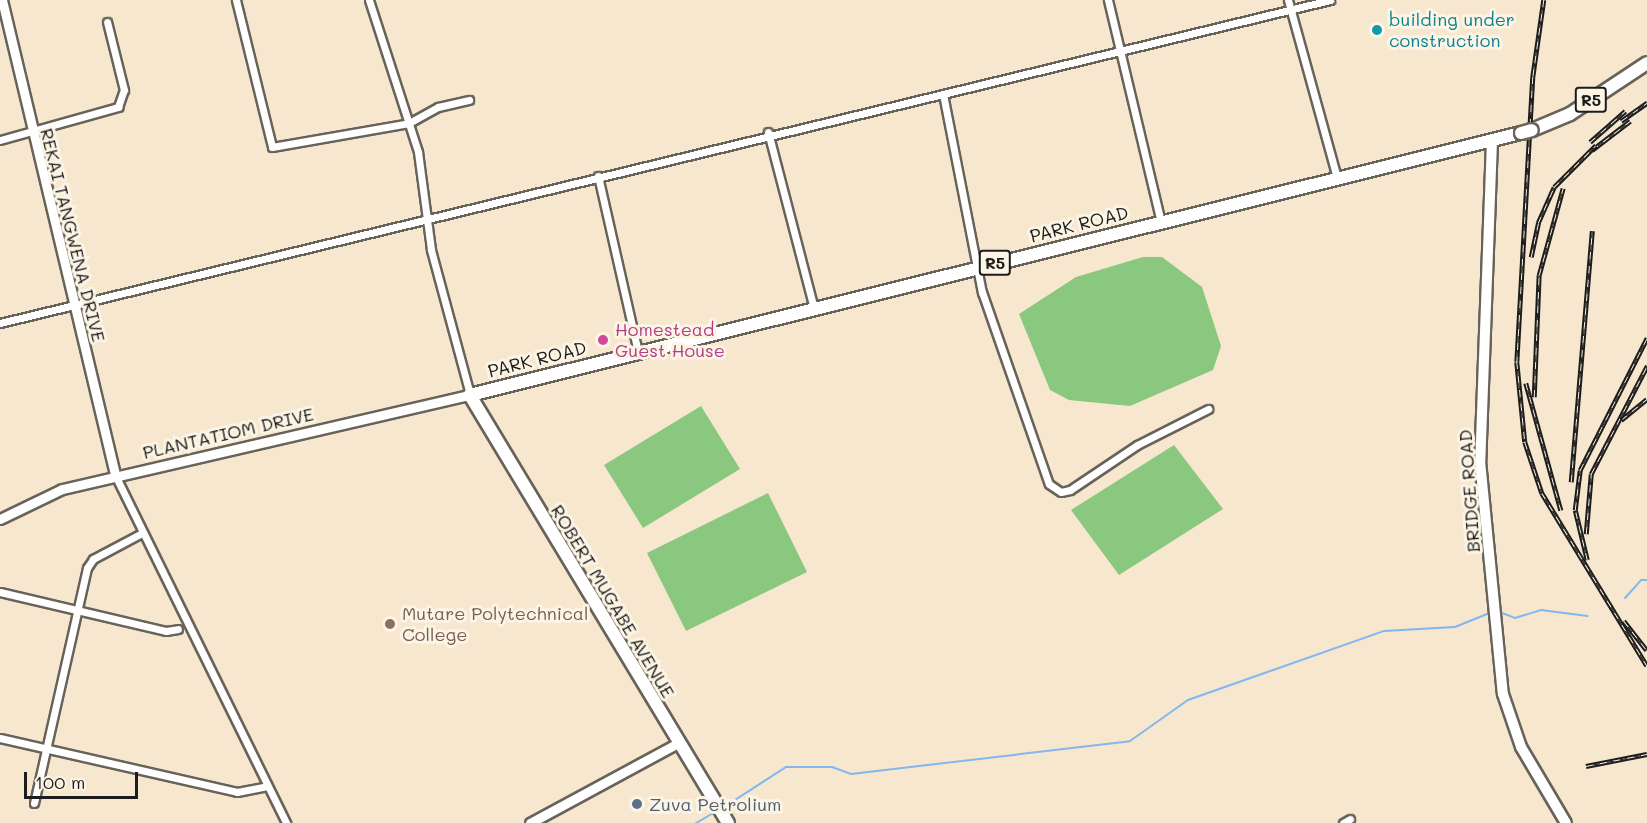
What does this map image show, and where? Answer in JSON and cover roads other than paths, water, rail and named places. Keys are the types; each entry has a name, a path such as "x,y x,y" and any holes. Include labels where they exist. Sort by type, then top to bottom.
{"highway":[{"name":"PARK ROAD","path":"470,395 1527,132 1570,114 1647,63"},
{"name":"ROBERT MUGABE AVENUE","path":"470,395 678,744 725,818"}],"main road":[{"name":"BRIDGE ROAD","path":"1492,141 1480,461 1503,694 1521,747 1566,823"}],"street":[{"name":"REKAI TANGWENA DRIVE","path":"2,0 72,305 116,477"},
{"path":"236,0 272,147 409,123 438,107 469,100"},
{"path":"369,0 409,123 427,219 470,395"},
{"path":"1108,0 1161,222"},
{"path":"1288,0 1337,178"},
{"path":"0,323 427,219 768,132 943,94 1330,0"},
{"path":"0,140 122,102 124,90 107,22"},
{"path":"943,94 980,267 982,292 1053,488 1066,492 1078,486 1137,445 1208,409"},
{"path":"768,132 814,308"},
{"path":"598,176 638,352"},
{"name":"PLANTATIOM DRIVE","path":"0,519 62,489 470,395"},
{"path":"116,477 140,534 286,823"},
{"path":"34,803 78,610 93,559 140,534"},
{"path":"0,592 178,629"},
{"path":"0,738 237,792 267,786"},
{"path":"530,823 678,744"}],"waterway":[{"path":"1625,598 1641,580 1647,580"},
{"path":"1497,611 1515,618 1541,610 1588,616"},
{"path":"724,807 786,767 832,767 851,774 1130,741 1188,700 1384,631 1455,627 1492,612"},
{"path":"696,823 717,811"}],"railway":[{"path":"1544,0 1533,77 1517,362 1525,442 1542,493 1647,666"},
{"path":"1621,121 1647,103"},
{"path":"1590,142 1625,111"},
{"path":"1592,150 1630,121"},
{"path":"1531,257 1538,223 1554,187 1596,145"},
{"path":"1534,397 1539,275 1563,188"},
{"path":"1571,482 1592,231"},
{"path":"1587,560 1575,510 1580,470 1647,338"},
{"path":"1586,534 1591,474 1647,366"},
{"path":"1526,383 1561,510"},
{"path":"1621,420 1647,399"},
{"path":"1624,621 1647,650"},
{"path":"1586,766 1647,754"}],"place":[{"name":"building under construction","path":"1377,30"},
{"name":"Homestead Guest House","path":"603,340"},
{"name":"Mutare Polytechnical College","path":"390,624"},
{"name":"Zuva Petrolium","path":"637,804"}]}
